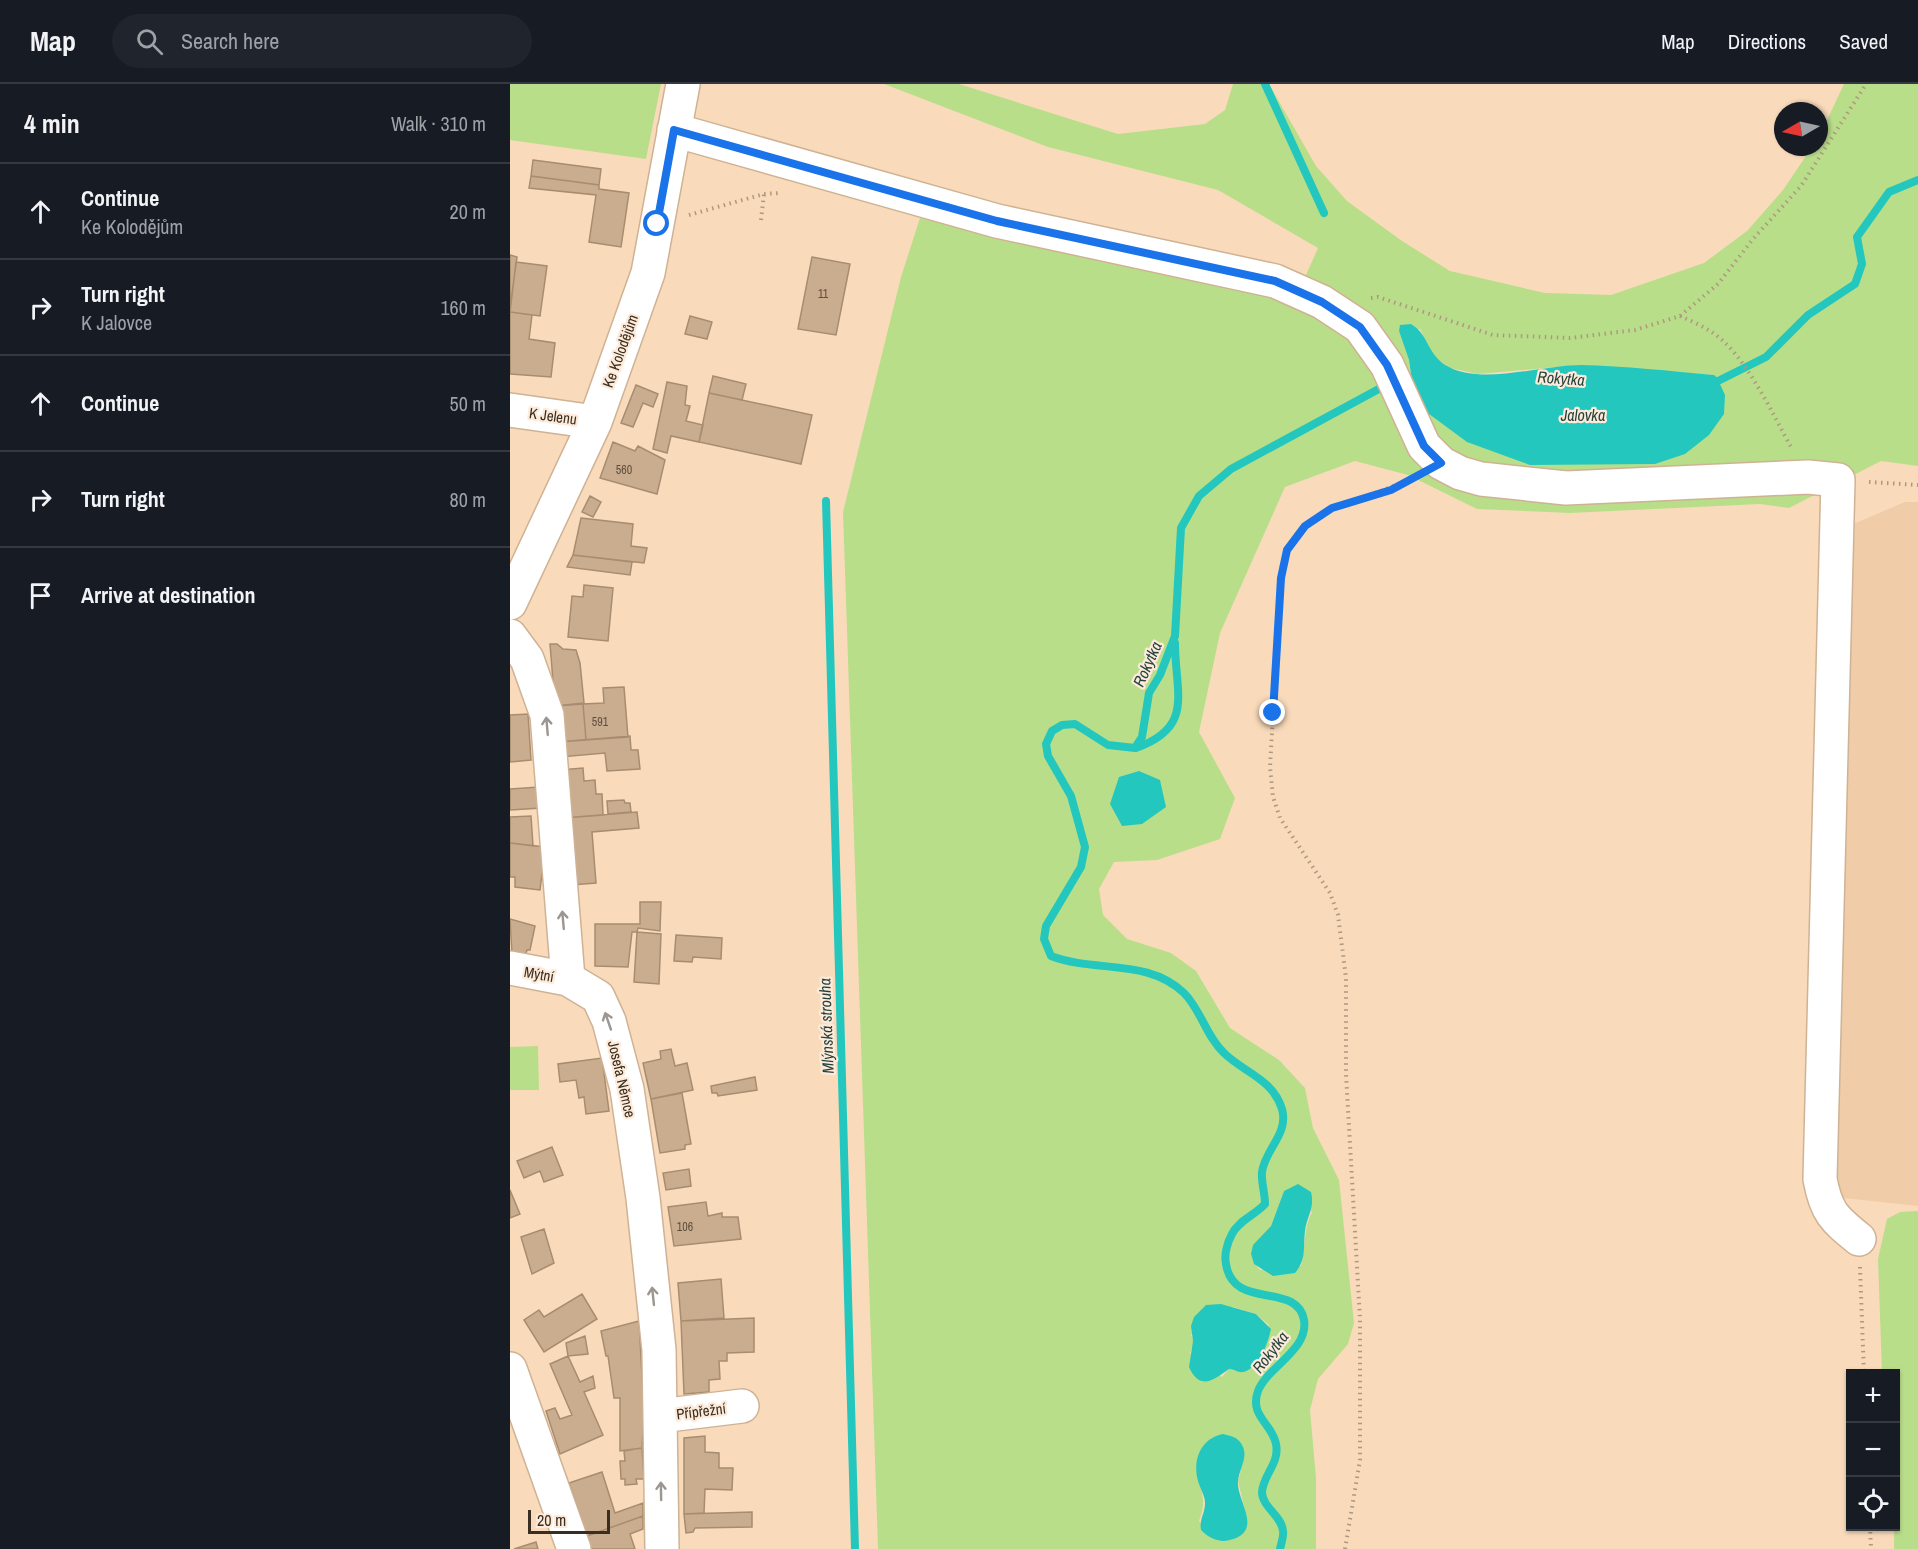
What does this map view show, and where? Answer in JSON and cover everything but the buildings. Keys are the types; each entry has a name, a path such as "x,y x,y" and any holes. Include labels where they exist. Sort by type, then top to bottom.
{"street":[{"name":"Ke Kolodějům","path":"510,603 595,422 648,273 683,84"},
{"path":"674,130 997,221 1275,281 1322,302 1360,327 1387,365 1410,420 1424,446 1441,463 1460,473 1481,479 1566,488 1823,479 1820,1179 1824,1199 1834,1219 1859,1239"},
{"name":"K Jelenu","path":"510,410 595,422"},
{"path":"510,636 526,659 547,715 568,979"},
{"name":"Mýtní","path":"510,968 568,979"},
{"name":"Josefa Němce","path":"568,979 598,997 609,1021 627,1089 643,1198 658,1339 662,1549"},
{"path":"510,1369 574,1549"},
{"name":"Přípřežní","path":"660,1416 742,1406"}],"path":[{"path":"1367,298 1378,297 1493,335 1570,338 1635,330 1680,316 1718,284 1753,239 1801,186 1866,84"},
{"path":"657,224 764,194 762,220"},
{"path":"1680,316 1715,334 1738,359 1823,479 1918,485"},
{"path":"1345,1549 1360,1460 1360,1319 1346,1074 1346,978 1338,915 1330,893 1280,818 1273,797 1270,767 1281,578 1287,550 1305,526 1332,508 1391,490 1441,463"},
{"path":"1859,1239 1864,1369"},
{"path":"1870,1531 1871,1549"}],"shaded area":[{"path":"1905,502 1918,502 1918,1206 1834,1197 1853,524"}],"green space":[{"path":"510,84 661,84 646,159 510,140"},
{"path":"884,84 959,84 1118,134 1205,124 1225,110 1233,84 1269,84 1316,166 1347,201 1402,241 1450,271 1545,293 1611,295 1704,263 1747,231 1783,190 1806,156 1828,156 1828,118 1844,84 1918,84 1918,466 1881,461 1789,508 1760,504 1570,513 1477,509 1408,475 1355,461 1285,487 1220,633 1199,732 1235,798 1220,839 1157,860 1114,862 1099,889 1103,915 1127,939 1171,953 1196,971 1230,1028 1279,1060 1305,1088 1313,1128 1339,1180 1354,1323 1348,1344 1318,1379 1310,1410 1316,1478 1316,1549 878,1549 843,512 901,277 920,218 1294,302 1318,248 1218,190 1048,147","holes":["1420,329 1433,356 1450,368 1478,374 1580,365 1714,375 1413,388 1409,360 1399,331","1284,1191 1312,1212 1307,1225 1301,1266 1260,1270 1251,1254 1271,1226","1233,1307 1256,1314 1269,1325 1257,1362 1242,1372 1229,1369 1222,1377 1190,1354 1194,1341 1191,1335","1243,1463 1238,1481 1247,1519 1241,1535 1231,1540 1218,1541 1199,1521 1203,1499 1196,1464"]},
{"path":"538,1046 539,1090 510,1090 510,1047"},
{"path":"1918,1211 1918,1549 1894,1549 1894,1531 1900,1531 1900,1369 1882,1369 1878,1259 1887,1219 1900,1212"}],"water":[{"name":"Jalovka","path":"1411,324 1422,334 1436,357 1449,367 1463,372 1513,373 1581,365 1714,375 1722,382 1719,382 1725,395 1724,414 1709,435 1685,454 1655,464 1530,465 1467,442 1425,411 1413,388 1409,360 1399,331 1400,325"},
{"path":"1139,771 1160,780 1166,807 1142,824 1122,826 1110,804 1119,777"},
{"path":"1298,1184 1311,1192 1312,1198 1305,1231 1303,1258 1295,1273 1273,1276 1254,1264 1251,1254 1253,1245 1271,1226 1284,1191"},
{"path":"1221,1304 1256,1314 1271,1329 1262,1355 1249,1370 1241,1372 1229,1369 1213,1379 1203,1381 1193,1375 1189,1367 1193,1341 1191,1326 1194,1317 1206,1305"},
{"path":"1223,1434 1240,1442 1244,1450 1238,1481 1247,1523 1246,1530 1240,1536 1222,1541 1201,1530 1205,1503 1196,1473 1196,1465 1204,1445 1215,1436"}],"waterway":[{"path":"1265,84 1324,213"},
{"name":"Rokytka","path":"1711,382 1718,381 1766,357 1808,315 1855,284 1862,264 1857,237 1889,192 1918,180"},
{"name":"Rokytka","path":"1280,1549 1282,1526 1265,1502 1262,1492 1276,1457 1276,1444 1256,1407 1256,1400 1263,1382 1300,1340 1304,1331 1304,1320 1299,1308 1290,1301 1240,1287 1231,1278 1225,1257 1235,1229 1265,1204 1262,1172 1267,1156 1280,1134 1282,1109 1278,1099 1265,1083 1224,1053 1190,1000 1170,982 1138,970 1085,964 1051,956 1044,939 1046,926 1081,867 1085,847 1071,796 1048,756 1046,744 1052,731 1062,725 1075,724 1108,745 1135,748 1142,737 1149,693 1160,675 1175,636 1181,528 1199,496 1231,469 1388,384"},
{"name":"Mlýnská strouha","path":"826,501 855,1549"},
{"path":"1136,748 1155,740 1167,730 1174,719 1178,706 1175,643"}],"route":[{"path":"657,224 674,130 997,221 1275,281 1322,302 1360,327 1387,365 1410,420 1424,446 1441,463 1391,490 1332,508 1305,526 1287,550 1281,578 1273,713"}]}
